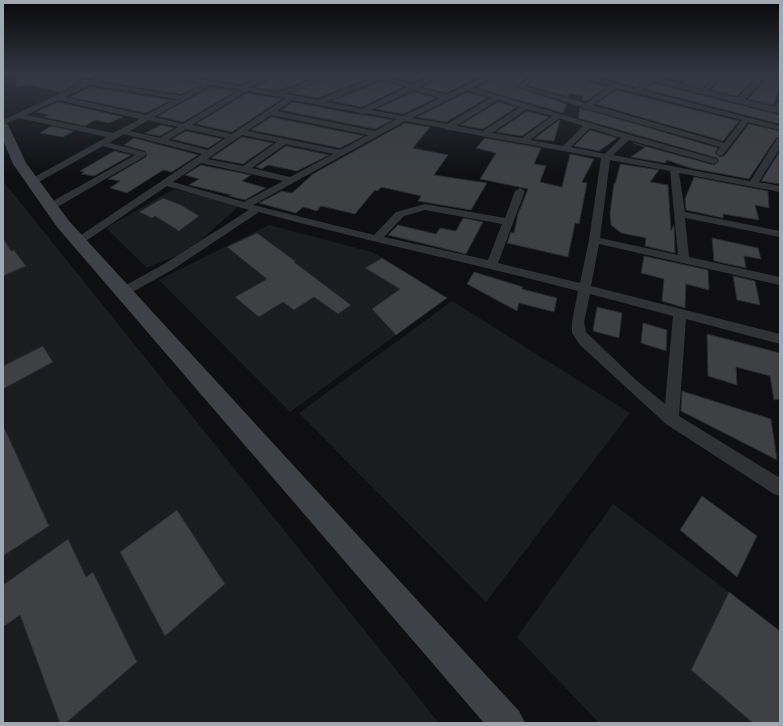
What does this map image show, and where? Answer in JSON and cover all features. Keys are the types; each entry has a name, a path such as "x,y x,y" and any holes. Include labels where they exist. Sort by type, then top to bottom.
{"main road":[{"path":"11,121 20,164 63,224 463,671 507,723"}],"street":[{"path":"3,123 11,121 40,107"},
{"path":"97,107 233,137"},
{"path":"32,182 165,107"},
{"path":"162,140 186,127 217,107"},
{"path":"79,241 278,107"},
{"path":"336,107 606,157 661,157 714,161"},
{"path":"361,112 371,107"},
{"path":"244,206 376,134 429,107"},
{"path":"447,128 481,107"},
{"path":"484,134 525,107"},
{"path":"529,107 589,125 608,122 726,146"},
{"path":"586,107 627,137 661,157 674,170 780,189"},
{"path":"699,107 780,128"},
{"path":"768,107 779,109"},
{"path":"270,112 376,134"},
{"path":"523,141 557,116"},
{"path":"704,175 747,119"},
{"path":"11,121 114,136"},
{"path":"564,149 589,125"},
{"path":"122,131 210,153"},
{"path":"241,132 342,153"},
{"path":"627,137 606,157 586,289 578,322 580,333 582,337 631,384 670,418 780,488"},
{"path":"245,169 284,141"},
{"path":"753,184 780,141"},
{"path":"50,207 142,154 101,143"},
{"path":"199,160 291,180"},
{"path":"674,170 684,260"},
{"path":"166,182 244,206 376,239 492,265 780,339"},
{"path":"492,265 520,191"},
{"path":"376,239 400,214 425,207 508,222"},
{"path":"123,292 168,267 257,209"},
{"path":"680,214 780,234"},
{"path":"594,240 780,281"},
{"path":"670,418 680,314"}],"shaded area":[{"path":"3,181 439,723 3,723"},
{"path":"174,189 239,206 201,240 178,255 147,268 106,228"},
{"path":"269,225 372,252 447,298 290,412 159,280"},
{"path":"452,301 630,413 486,602 299,413"},
{"path":"613,504 780,631 780,723 599,723 517,637"}],"building":[{"path":"47,107 79,107 123,117 109,123 95,120 85,126 44,117 48,115 36,112"},
{"path":"117,107 158,107 146,113"},
{"path":"175,107 209,107 183,122 158,116"},
{"path":"224,107 270,107 232,132 196,124"},
{"path":"286,107 318,107 393,120 375,129 281,110"},
{"path":"381,107 418,107 403,114 376,109"},
{"path":"437,107 472,107 446,122 417,117"},
{"path":"490,107 517,107 483,129 460,125"},
{"path":"542,107 565,107 563,113"},
{"path":"606,107 683,107 739,121 723,141"},
{"path":"714,107 748,107 780,115 780,124"},
{"path":"580,108 718,148 715,153 720,157 724,156 749,124 780,131 780,138 776,138 749,179 690,168 667,160 665,163 631,157 645,147 633,143 714,165 719,161 717,158 578,118"},
{"path":"527,111 549,117 522,136 496,132"},
{"path":"271,117 364,136 340,148 251,130"},
{"path":"559,120 554,141 534,139"},
{"path":"405,123 430,127 413,148 448,155 434,175 487,183 471,210 418,201 421,196 381,187 378,191 375,190 355,214 321,206 317,211 303,207 296,213 259,203 282,191 292,193 311,175"},
{"path":"161,125 174,128 160,136 145,133"},
{"path":"51,126 74,131 63,137 40,133"},
{"path":"590,130 617,138 599,151 574,146"},
{"path":"186,131 222,139 208,148 172,139"},
{"path":"242,137 273,143 243,164 211,158"},
{"path":"134,138 198,155 172,172 163,170 127,193 110,188 120,181 108,179 147,155 145,151 124,145"},
{"path":"485,138 541,148 534,164 546,166 540,182 562,187 570,154 594,159 582,182 587,183 579,224 575,223 568,257 507,243 511,232 514,233 518,214 528,189 480,179 496,153 476,148"},
{"path":"286,146 329,155 297,171 268,165 262,169 256,167"},
{"path":"114,151 131,155 94,176 81,174 84,172 80,171"},
{"path":"780,151 780,184 761,181"},
{"path":"621,164 659,170 650,182 668,185 671,231 674,225 675,253 645,246 646,238 621,233 611,225 610,213 614,183 615,184"},
{"path":"201,165 251,175 242,181 266,188 245,200 229,196 231,195 189,185 199,179 185,175"},
{"path":"694,177 768,191 769,208 755,205 759,220 723,214 723,218 686,210 685,199"},
{"path":"163,198 181,205 199,216 179,231 155,216 152,218 139,212"},
{"path":"463,218 483,222 466,254 388,235 398,225 436,234 440,228 456,231"},
{"path":"257,233 351,305 338,314 314,297 294,310 283,302 259,317 235,297 267,279 227,247"},
{"path":"3,238 11,251 14,250 26,266 3,276"},
{"path":"712,238 758,248 761,259 744,256 746,268 714,261"},
{"path":"644,256 708,270 709,290 686,284 685,308 662,301 664,279 641,273"},
{"path":"382,258 447,298 396,335 372,309 400,289 365,268"},
{"path":"474,272 523,287 522,289 557,298 554,312 519,303 517,311 467,284"},
{"path":"733,276 755,281 760,305 737,300"},
{"path":"597,307 622,313 619,338 593,331"},
{"path":"643,323 667,330 666,351 641,343"},
{"path":"707,334 780,353 780,399 774,400 770,376 736,367 737,385 708,376"},
{"path":"43,346 53,362 3,389 3,366"},
{"path":"682,391 771,419 777,460 681,411"},
{"path":"3,425 49,526 3,556"},
{"path":"702,496 757,536 737,577 680,530"},
{"path":"177,510 225,584 165,636 120,552"},
{"path":"68,539 86,577 93,572 137,662 66,723 60,723 20,615 3,627 3,585"},
{"path":"729,592 780,631 780,723 753,723 691,670"}]}
